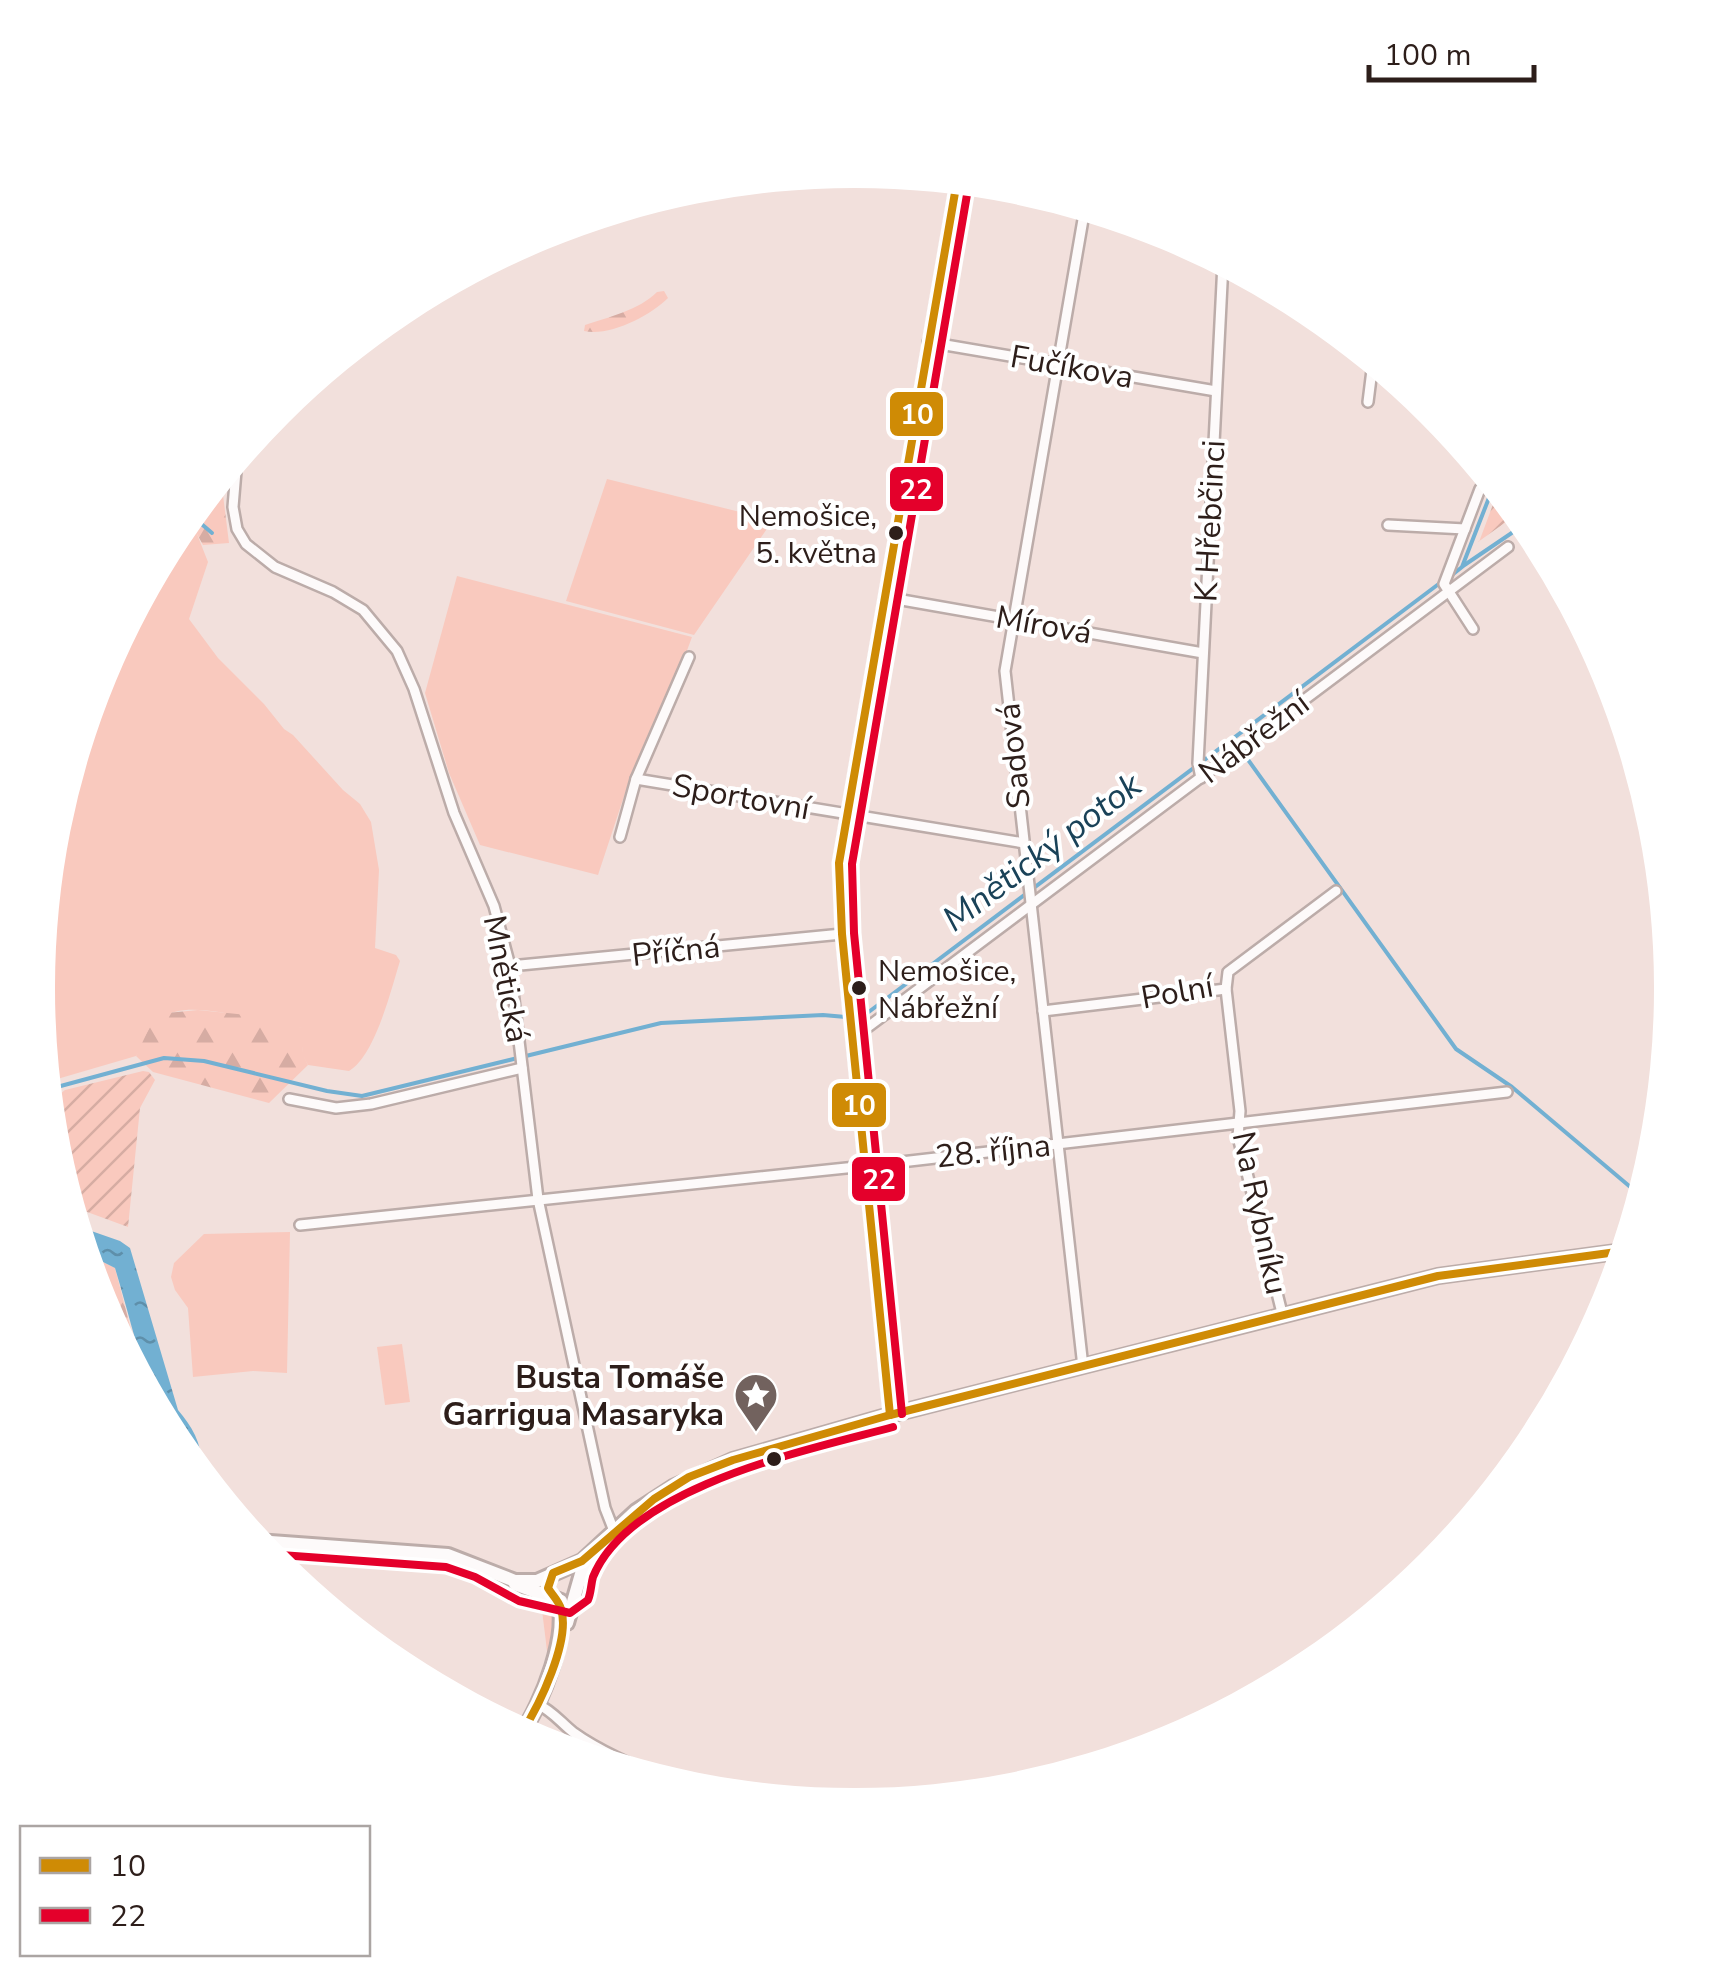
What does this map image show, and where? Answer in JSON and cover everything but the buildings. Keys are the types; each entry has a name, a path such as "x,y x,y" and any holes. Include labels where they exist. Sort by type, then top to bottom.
{"street":[{"path":"890,1415 842,934 839,863 954,194"},
{"name":"Sadová","path":"1083,223 1005,670 1083,1368"},
{"name":"K Hřebčinci","path":"1199,771 1221,278"},
{"name":"Fučíkova","path":"928,342 1216,392"},
{"path":"1368,402 1372,379"},
{"name":"Mnětická","path":"235,483 233,507 237,529 246,544 274,566 363,610 398,650 454,813 494,906 510,966 538,1199 610,1536"},
{"path":"1473,629 1444,584 1480,490"},
{"path":"1388,525 1465,530"},
{"name":"Nábřežní","path":"852,1030 868,1027 1199,771 1240,748 1508,546"},
{"name":"Mírová","path":"885,597 1203,653"},
{"name":"Sportovní","path":"620,836 636,780 689,656"},
{"name":"Sportovní","path":"636,780 1024,844"},
{"name":"Polní","path":"1043,1010 1226,989 1228,972 1336,891"},
{"name":"Příčná","path":"510,966 842,934"},
{"name":"Na Rybníku","path":"1226,989 1240,1111 1238,1137 1282,1317"},
{"path":"288,1099 336,1108 522,1068"},
{"name":"28. října","path":"300,1225 1507,1092"},
{"path":"280,1544 448,1555 516,1581 533,1582 576,1565 654,1499 704,1470 890,1415 1459,1272 1609,1254"},
{"path":"529,1718 583,1570 610,1536"},
{"path":"556,1572 572,1571 578,1590"},
{"path":"556,1572 548,1588 562,1616 558,1644"},
{"path":"499,1574 524,1589 567,1601 578,1590"},
{"path":"537,1704 595,1744"}],"green space":[{"path":"664,291 668,298 640,318 605,331 584,331 585,325 633,308"},
{"path":"607,479 775,517 694,635 566,601"},
{"path":"223,497 229,543 203,545 197,534"},
{"path":"1492,506 1504,523 1479,541"},
{"path":"197,534 208,562 189,619 218,658 360,804 371,822 379,870 375,948 396,955 400,961 374,1037 367,1052 349,1071 308,1065 302,1054 303,1028 210,1011 175,1012 162,1018 136,1056 61,1078 55,988 62,884 70,832 97,731 137,634"},
{"path":"457,576 692,637 671,694 632,772 598,875 480,845 449,773 425,693"},
{"path":"198,1010 247,1015 303,1028 307,1038 303,1051 308,1065 269,1103 153,1072 136,1056 152,1022 167,1013"},
{"path":"143,1071 155,1080 140,1108 128,1227 87,1212 70,1144 62,1092"},
{"path":"290,1232 287,1373 253,1371 193,1377 188,1308 175,1290 171,1277 174,1263 204,1234"},
{"path":"104,1262 115,1268 130,1326"},
{"path":"402,1344 410,1402 385,1405 377,1347"},
{"path":"540,1594 552,1603 557,1629 548,1659"}],"water":[{"path":"93,1232 130,1248 178,1410 197,1442 137,1342 115,1268 104,1262"}],"waterway":[{"name":"Mnětický potok","path":"1452,575 1462,567 1488,500"},
{"path":"203,525 212,533"},
{"path":"1463,566 1511,533"},
{"name":"Mnětický potok","path":"61,1086 164,1058 204,1061 362,1096 661,1023 823,1015 857,1018 1440,583"},
{"path":"1241,750 1456,1049 1512,1087 1629,1186"}],"transit line":[{"name":"10","path":"890,1415 842,934 839,863 955,195"},
{"name":"22","path":"902,1414 854,933 852,864 967,196"},
{"name":"10","path":"530,1718 562,1638 561,1609 548,1588 553,1573 582,1561 654,1499 689,1477 733,1460 890,1415 1438,1276 1609,1253"},
{"name":"22","path":"292,1556 446,1567 475,1577 519,1601 570,1613 588,1600 593,1577 613,1545 644,1518 682,1496 770,1461 893,1427"}],"place":[{"name":"Nemošice, 5. května","path":"896,533"},
{"name":"Nemošice, Nábřežní","path":"859,988"},
{"name":"Busta Tomáše Garrigua Masaryka","path":"756,1433"}]}
